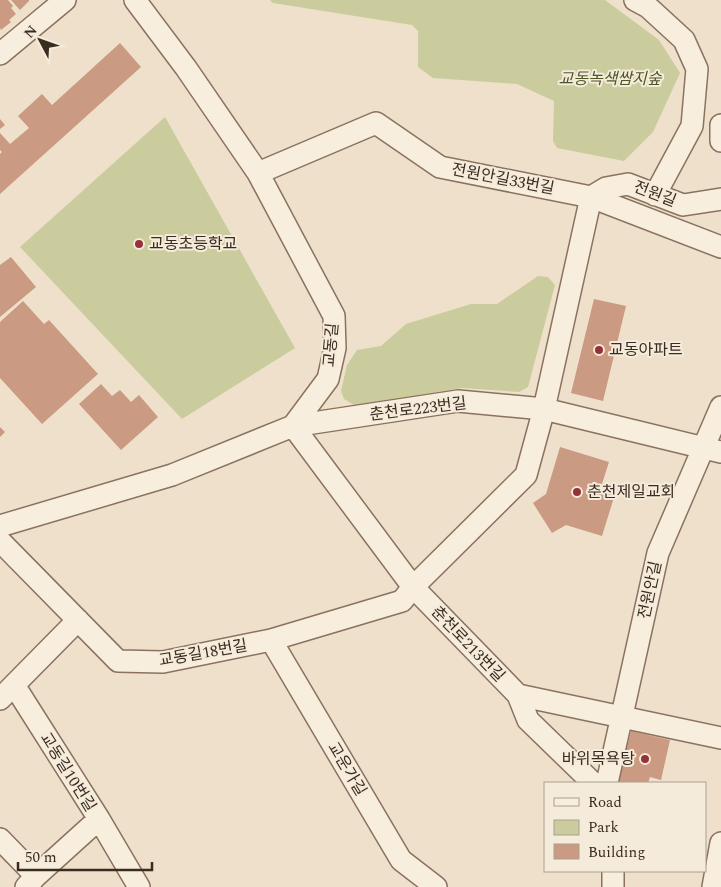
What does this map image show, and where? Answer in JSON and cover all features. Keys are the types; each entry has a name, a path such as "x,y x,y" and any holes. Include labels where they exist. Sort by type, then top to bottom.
{"street":[{"path":"0,54 65,0"},
{"name":"교동길","path":"0,526 172,476 292,426 328,379 335,348 334,316 258,173 186,68 135,0"},
{"path":"634,0 648,7 684,40 697,69 692,126 655,195"},
{"name":"전원안길33번길","path":"258,173 376,123 440,167 591,197 721,247"},
{"path":"721,125 721,141"},
{"name":"전원길","path":"591,197 606,188 628,184 683,205 721,199"},
{"path":"413,587 526,474 544,409 591,197"},
{"name":"춘천로223번길","path":"292,426 458,401 544,409 712,450"},
{"name":"전원안길","path":"607,782 658,553 712,450 721,406"},
{"name":"춘천로213번길","path":"292,426 413,587 518,696 721,738"},
{"name":"교동길18번길","path":"0,541 118,661 163,662 271,640 402,601 413,587"},
{"name":"교동길10번길","path":"0,838 31,881 98,819 7,692 78,620"},
{"name":"교운가길","path":"271,640 401,860 436,887"},
{"path":"518,696 528,720 592,782"},
{"path":"98,819 139,887"},
{"path":"713,887 721,842"},
{"path":"613,872 613,887"}],"green space":[{"name":"교동녹색쌈지숲","path":"270,0 605,0 659,40 680,73 653,132 624,161 557,148 553,141 554,101 517,84 433,78 418,67 418,31 412,25 273,3"},
{"path":"165,117 295,348 182,419 20,247"},
{"path":"538,276 548,277 555,285 528,387 519,392 462,388 354,405 344,399 341,391 347,365 357,350 381,346 406,324 471,304 497,304"}],"building":[{"path":"0,0 8,0 16,14 9,20 11,22 1,30 0,28"},
{"path":"11,0 29,0 29,1 20,10"},
{"path":"120,43 141,67 0,194 0,154 2,152 0,150 0,133 10,144 29,128 18,116 42,94 52,105"},
{"path":"0,119 5,125 0,129"},
{"path":"11,257 36,287 0,317 0,265"},
{"name":"교동아파트","path":"594,299 626,306 603,401 571,393"},
{"path":"23,301 44,324 49,320 98,374 42,424 0,378 0,322"},
{"path":"101,384 112,396 120,390 131,402 139,395 158,417 121,450 79,404"},
{"path":"0,427 5,432 0,437"},
{"name":"춘천제일교회","path":"560,447 609,462 600,490 615,494 602,536 566,525 552,533 533,503 546,494"},
{"name":"바위목욕탕","path":"631,731 670,740 661,780 650,777 648,782 618,782"}],"place":[{"name":"교동초등학교","path":"139,244"},
{"name":"교동아파트","path":"599,350"},
{"name":"춘천제일교회","path":"577,492"},
{"name":"바위목욕탕","path":"645,759"}]}
